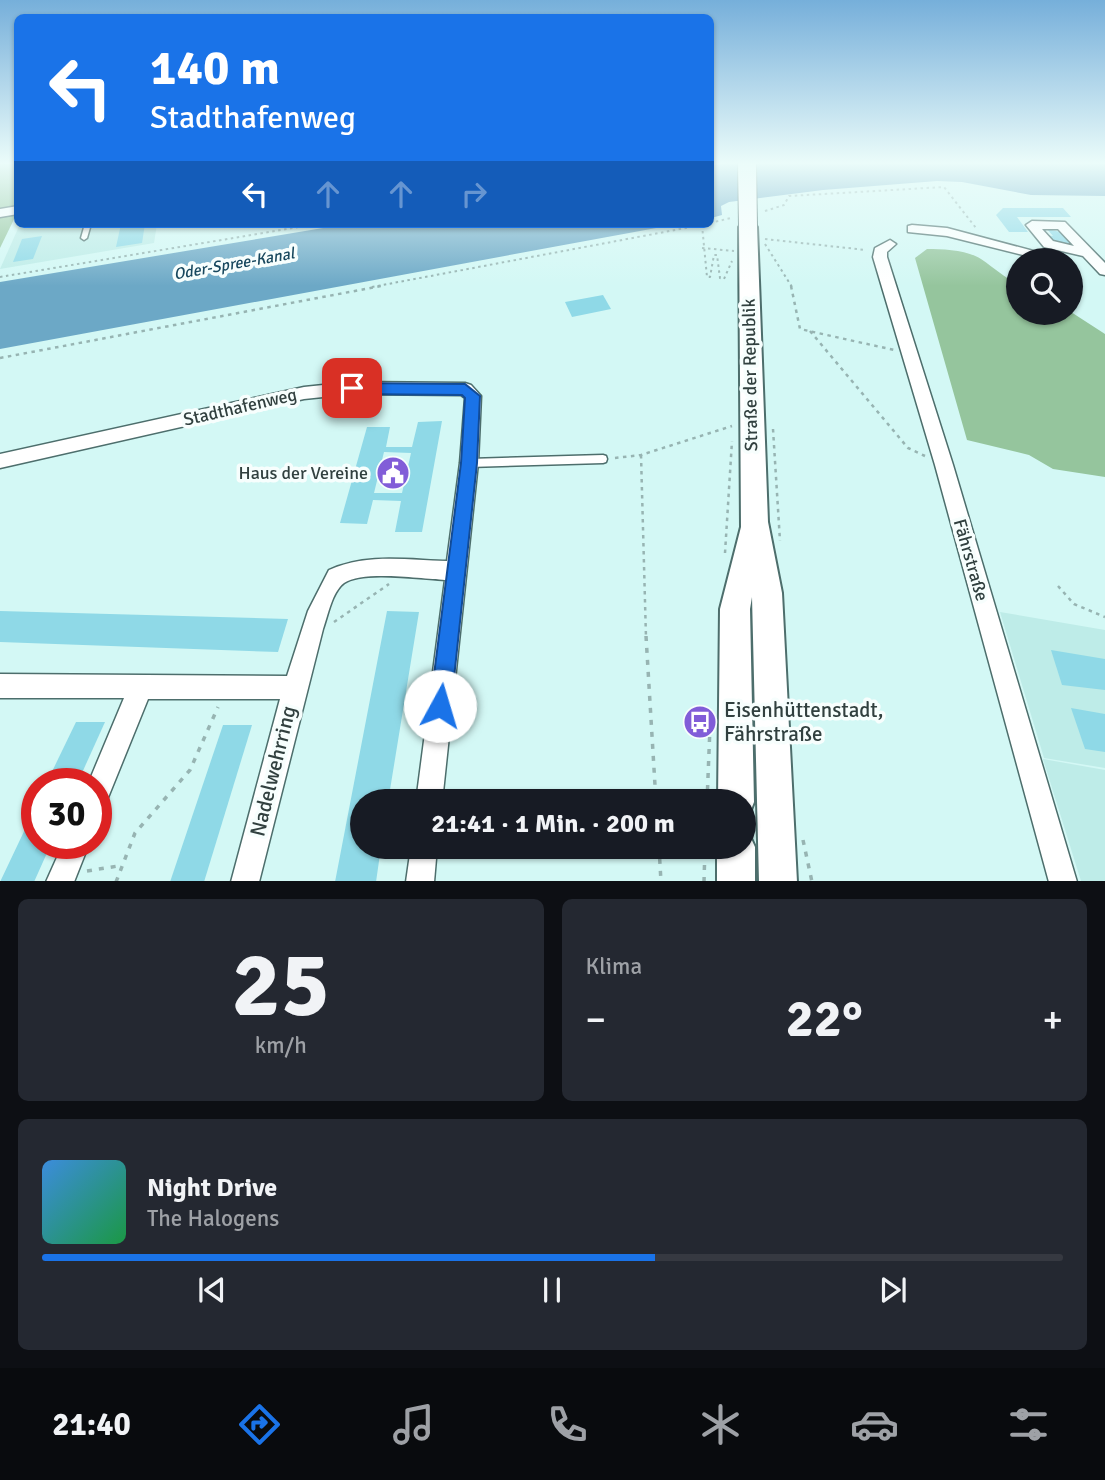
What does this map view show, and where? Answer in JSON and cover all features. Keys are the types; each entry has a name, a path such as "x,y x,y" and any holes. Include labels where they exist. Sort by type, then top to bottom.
{"main road":[{"name":"Straße der Republik","path":"746,204 754,522 767,593 778,881"},
{"name":"Straße der Republik","path":"736,789 735,609 754,522"},
{"path":"736,859 736,881"}],"street":[{"path":"912,229 947,232 1014,248"},
{"name":"Fährstraße","path":"885,248 910,353 1063,881"},
{"path":"1083,265 1105,271 1088,253"},
{"name":"Stadthafenweg","path":"0,461 304,393 365,388 465,389 473,396 469,463 454,571 430,789"},
{"path":"295,688 325,594 335,578 352,570 454,571"},
{"name":"Nadelwehrring","path":"0,686 295,688 245,881"},
{"path":"108,768 141,687"},
{"path":"62,878 70,859"},
{"path":"420,881 423,859"}],"lane":[{"path":"84,238 87,228"},
{"path":"469,463 603,459"}],"path":[{"path":"714,224 745,224 784,204"},
{"path":"957,204 984,240"},
{"path":"734,273 734,251 745,224"},
{"path":"0,277 290,228"},
{"path":"0,358 686,228"},
{"path":"702,228 707,277 710,277 714,255 717,255 720,278 724,279 728,263 734,259"},
{"path":"885,248 761,238 793,289 800,329 910,353"},
{"path":"702,248 734,251"},
{"path":"810,331 908,448 944,465"},
{"path":"603,459 641,455 732,426"},
{"path":"724,562 732,440"},
{"path":"641,455 642,577 655,789"},
{"path":"311,637 410,571"},
{"path":"1058,586 1074,604 1105,617"},
{"path":"116,881 120,865 135,833 190,770 226,688"},
{"path":"707,789 710,722"},
{"path":"660,859 661,881"},
{"path":"704,881 705,859"},
{"path":"62,878 120,865"}],"shaded area":[{"path":"18,228 156,228 154,243 0,269"},
{"path":"1000,612 1105,630 1105,768 1044,758"},
{"path":"1043,759 1105,770 1105,881 1081,881"}],"green space":[{"path":"0,204 14,204 14,219 0,248"},
{"path":"927,249 955,251 981,259 1006,277 1006,325 1083,325 1083,320 1105,334 1105,477 1053,469 1029,455 967,440 915,258"}],"water":[{"path":"714,204 725,204 721,206 722,215 714,217"},
{"name":"Oder-Spree-Kanal","path":"323,228 656,228 0,349 0,282"}],"building":[{"path":"1003,208 1063,208 1071,217 1017,217 1028,232 1009,232 996,215"},
{"path":"120,228 144,228 142,243 116,247"},
{"path":"1047,229 1065,233 1077,248 1049,241 1045,235 1053,236"},
{"path":"42,236 33,259 13,262 22,239"},
{"path":"603,295 611,309 572,317 565,302"},
{"path":"442,421 422,532 395,532 401,501 373,500 367,524 340,523 367,427 390,427 386,447 412,447 418,422","holes":["384,452 411,453 402,493 374,493"]},
{"path":"0,611 288,619 278,652 0,642"},
{"path":"387,611 419,612 390,789 353,789"},
{"path":"1051,650 1105,659 1105,690 1062,685"},
{"path":"1071,708 1105,714 1105,752 1085,749"},
{"path":"76,722 105,722 84,768 54,768"},
{"path":"223,725 252,725 204,881 170,881"},
{"path":"350,804 350,859 379,859 376,881 335,881"},
{"path":"21,838 21,859 44,859 34,881 0,881"}],"place":[{"name":"Haus der Vereine","path":"393,473"},
{"name":"Eisenhüttenstadt, Fährstraße","path":"700,722"}],"route":[{"path":"352,388 465,389 473,396 469,463 440,706"}]}
